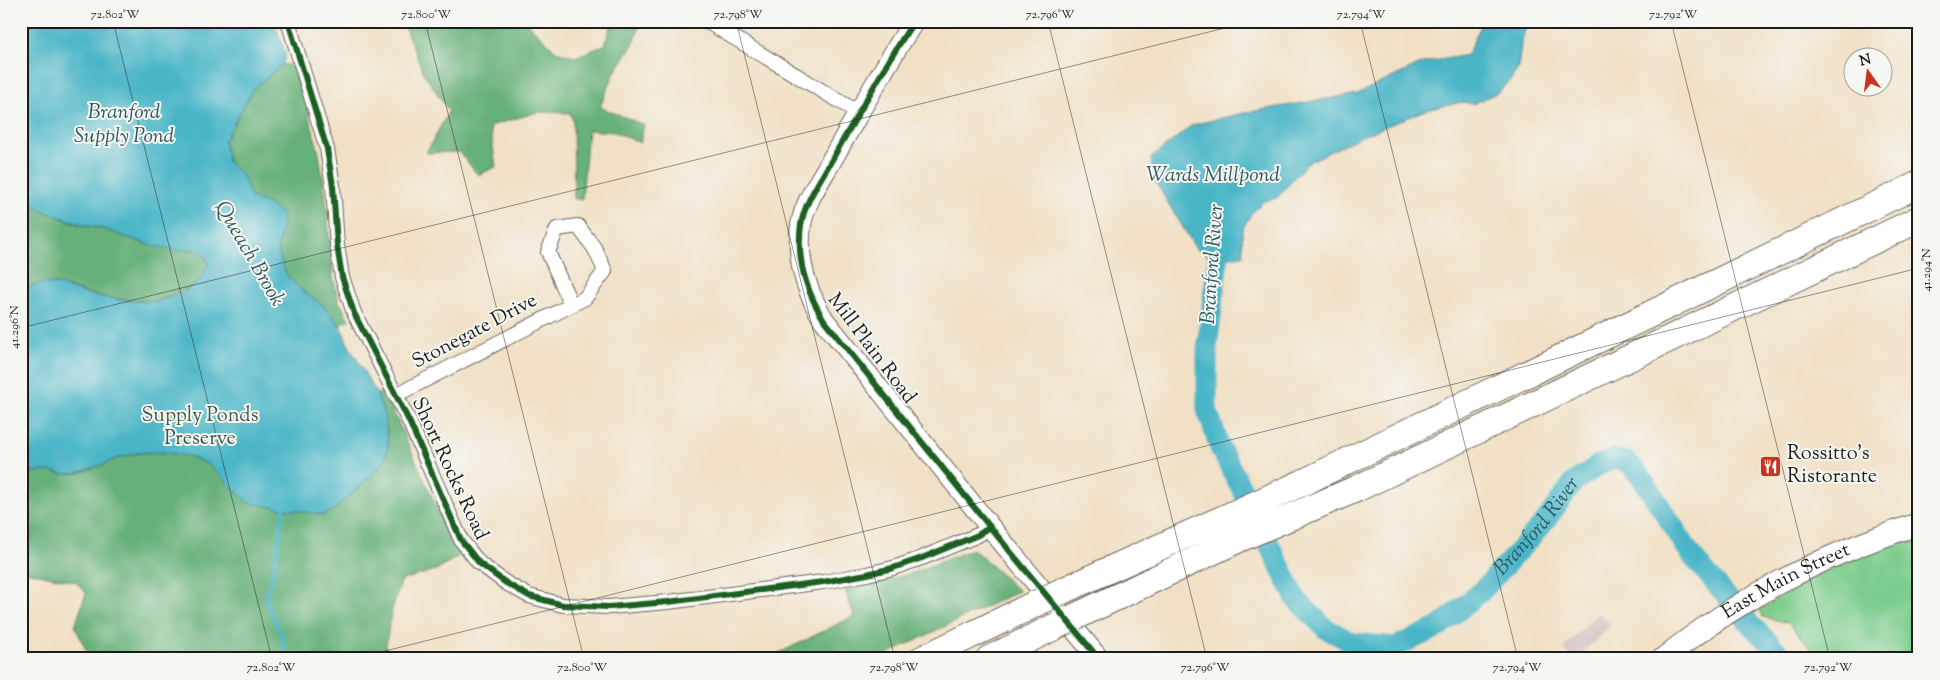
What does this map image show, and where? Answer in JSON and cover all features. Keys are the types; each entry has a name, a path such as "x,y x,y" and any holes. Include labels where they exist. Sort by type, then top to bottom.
{"highway":[{"path":"922,659 1062,591 1311,479 1919,184"},
{"path":"989,659 1241,538 1356,489 1919,219"}],"main road":[{"name":"East Main Street","path":"1663,659 1719,618 1797,572 1835,554 1919,524"}],"street":[{"name":"Short Rocks Road","path":"288,21 327,149 333,186 337,245 346,293 364,335 413,430 455,527 471,554 491,572 516,590 546,602 587,607 642,605 845,579 900,566 978,535 990,527"},
{"path":"706,21 858,113"},
{"name":"Mill Plain Road","path":"914,21 858,113 814,192 802,223 799,242 801,260 809,292 824,320 1099,659"},
{"name":"Stonegate Drive","path":"396,395 585,298 605,271 595,249 578,226 557,229 548,252 571,304"}],"shaded area":[{"path":"1599,613 1611,625 1576,659 1573,659 1563,648"}],"green space":[{"path":"402,21 525,21 556,51 575,57 605,45 612,21 641,21 635,41 614,74 600,107 644,125 640,143 615,132 588,130 582,199 574,199 573,121 570,113 538,112 490,126 496,167 478,175 459,152 426,153 449,111 424,74"},
{"path":"295,64 319,153 326,199 333,277 339,301 349,320 340,325 324,306 302,291 287,276 277,249 283,223 270,205 251,197 243,176 228,162 224,141 253,89 282,65"},
{"path":"21,200 66,220 108,230 153,246 188,249 199,253 209,262 203,276 193,286 155,302 101,297 54,283 33,285 21,291"},
{"path":"384,391 459,556 436,570 402,580 391,613 384,659 90,659 75,626 86,593 76,582 24,571 21,574 21,472 48,470 74,474 131,455 167,452 190,456 210,465 248,503 335,509 378,469 386,456 388,449 387,433 377,394"},
{"path":"1919,535 1919,659 1819,659 1789,623 1763,617 1760,610 1811,577 1891,544"},
{"path":"973,549 1019,591 877,659 767,659 854,616 845,590 909,574"}],"water":[{"name":"Branford Supply Pond","path":"21,21 274,21 286,55 282,65 253,89 224,141 228,162 243,176 251,197 270,205 281,213 283,223 277,249 287,276 302,291 324,306 340,325 348,344 377,394 384,414 388,443 387,454 382,465 335,509 324,515 248,503 210,465 190,457 169,453 142,452 118,458 77,473 21,472 21,291 31,286 47,283 101,297 151,302 169,298 194,285 204,274 209,262 204,254 195,249 177,250 152,246 101,228 83,225 46,212 21,200"},
{"name":"Wards Millpond","path":"1483,21 1528,21 1521,44 1518,69 1510,81 1498,92 1473,104 1462,102 1426,110 1362,136 1307,163 1277,198 1264,201 1251,214 1242,230 1243,256 1214,258 1196,249 1153,178 1151,158 1192,125 1248,112 1357,94 1423,63 1467,55"}],"waterway":[{"name":"Branford River","path":"1214,230 1218,258 1207,348 1207,410 1221,450 1245,495"},
{"name":"Branford River","path":"1267,540 1296,599 1325,628 1353,643 1395,647 1437,628 1481,592 1543,524 1574,482 1597,466 1614,459 1628,462 1640,475 1692,556 1752,626 1785,659"},
{"name":"Queach Brook","path":"284,504 276,558 266,600 280,631 287,659"}],"cycle path":[{"path":"288,21 327,149 333,186 337,245 342,277 354,313 409,421 461,540 479,563 506,583 529,596 563,605 609,607 668,602 823,582 893,568 978,535 990,527"},
{"path":"914,21 814,189 806,207 801,225 800,251 807,286 824,320 1099,659"}],"place":[{"name":"Rossitto's Ristorante","path":"1771,466"}],"park label":[{"name":"Supply Ponds Preserve","path":"200,428"}]}
